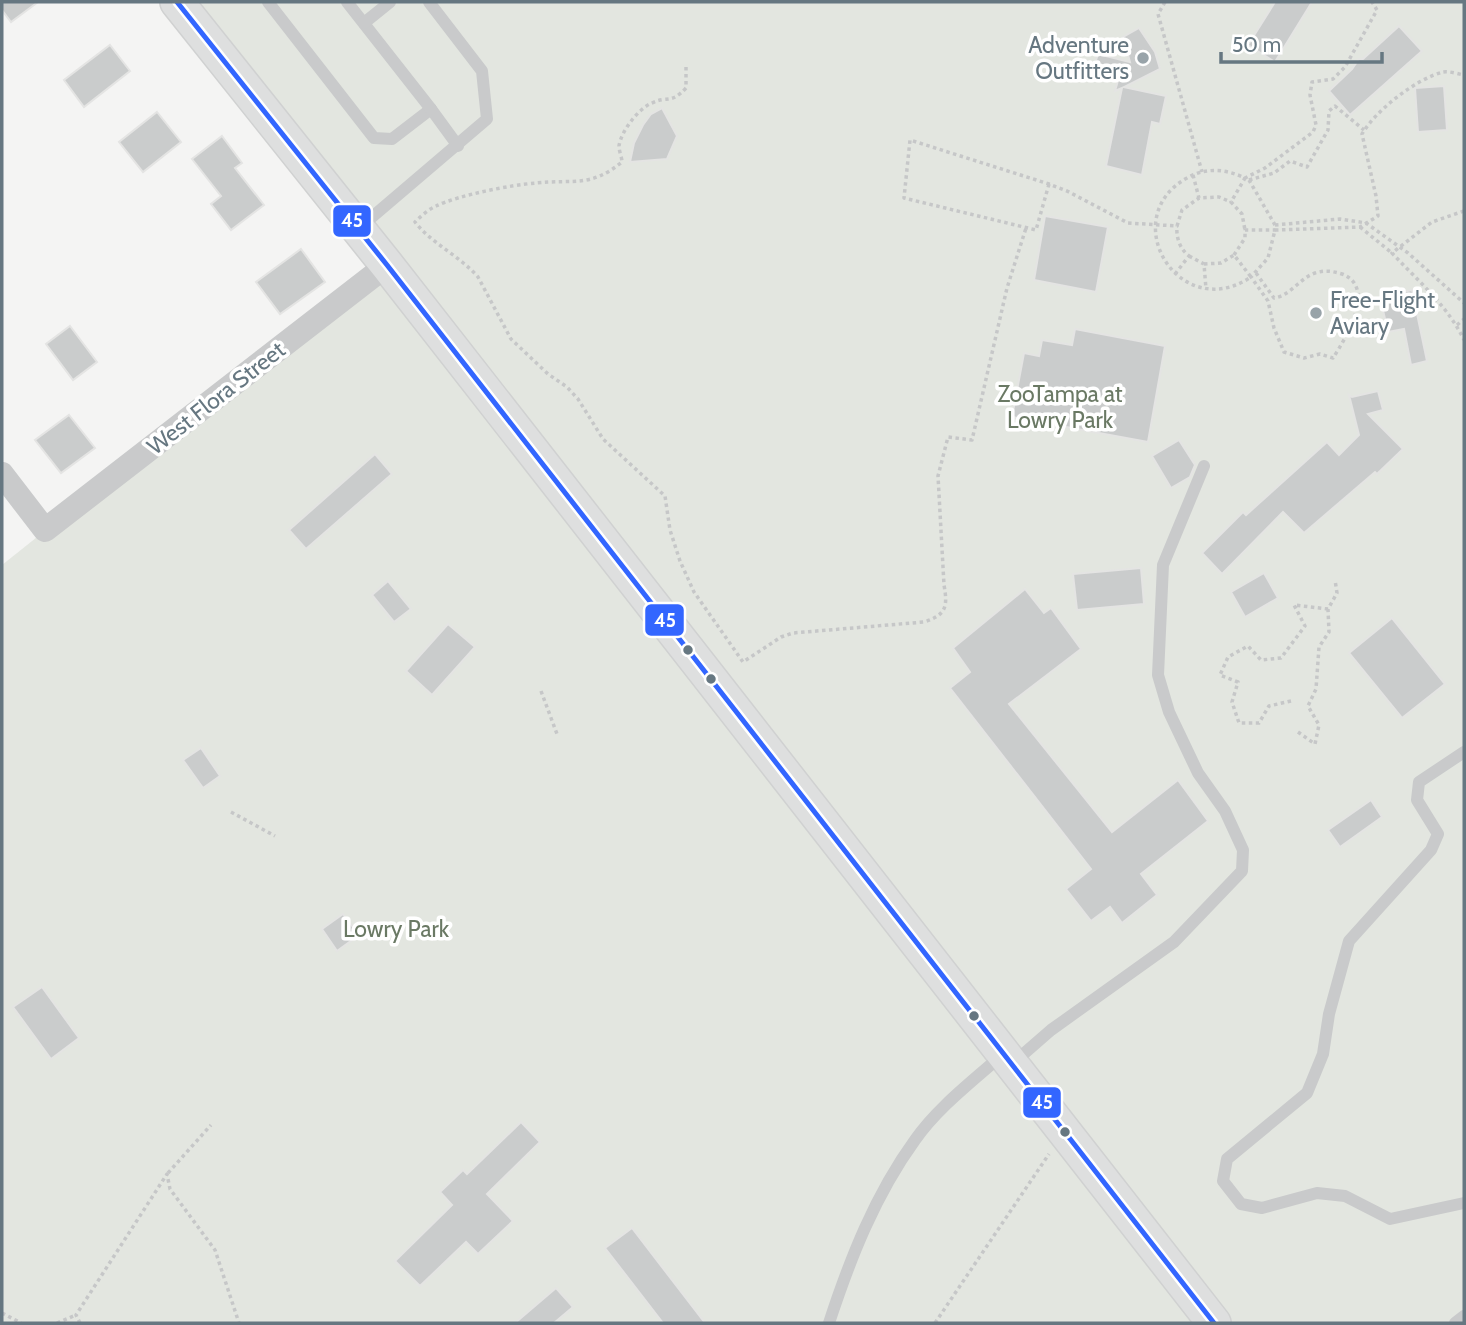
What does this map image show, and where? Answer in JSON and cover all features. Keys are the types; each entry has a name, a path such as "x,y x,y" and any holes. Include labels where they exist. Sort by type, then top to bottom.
{"street":[{"path":"177,2 387,265 1214,1323"},
{"name":"West Flora Street","path":"2,474 45,530 387,265"}],"lane":[{"path":"268,2 374,138 392,139 431,109"},
{"path":"347,2 458,145"},
{"path":"364,23 390,2"},
{"path":"358,229 486,119 482,71 429,2"},
{"path":"829,1323 848,1266 880,1196 916,1138 949,1102 1174,942 1242,871 1243,850 1225,811 1192,761 1169,712 1158,675 1163,565 1204,467"},
{"path":"1464,752 1419,782 1417,800 1438,834 1431,850 1349,941 1329,1013 1323,1054 1307,1093 1227,1159 1223,1181 1241,1204 1262,1208 1317,1193 1345,1196 1390,1219 1464,1203"},
{"path":"1455,1323 1464,1316"}],"path":[{"path":"1165,2 1158,14 1202,172"},
{"path":"1231,202 1247,179 1265,169 1313,132 1316,125 1310,95 1312,82 1333,79 1345,66 1377,10 1372,2"},
{"path":"686,66 686,88 677,98 654,102 642,110 624,132 619,146 622,162 603,177 500,189 435,206 415,222 430,239 478,277 511,339 548,374 567,387 578,399 603,439 665,496 670,530 694,592 743,662 781,637 793,633 924,622 937,618 943,610 946,600 938,476 948,437 972,440 1007,288 1026,228"},
{"path":"1245,230 1360,227 1378,216 1362,134 1364,130 1371,119 1420,81 1446,71 1464,75"},
{"path":"1247,179 1275,225 1268,258 1253,275 1234,287 1206,289 1184,281 1175,274 1161,254 1156,232 1159,209 1171,191 1193,175 1202,172 1218,170 1247,179 1274,173 1290,161 1307,167 1328,130 1329,111 1335,106 1364,130"},
{"path":"1049,184 1036,230 904,198 911,140 1049,184 1128,223 1177,226"},
{"path":"1193,175 1199,198"},
{"path":"1219,197 1231,202 1242,214 1245,230 1245,238 1234,255 1221,263 1204,264 1189,256 1180,244 1177,233 1182,210 1199,198 1219,197"},
{"path":"1392,253 1432,222 1464,211"},
{"path":"1275,225 1340,219 1366,223 1400,247 1464,303"},
{"path":"1360,227 1392,253 1457,325 1464,340"},
{"path":"1234,255 1275,298 1302,279 1316,273 1331,271 1350,278 1355,286 1359,304 1352,326 1333,358 1320,354 1304,358 1284,352 1274,328 1268,301 1253,275"},
{"path":"1175,274 1189,256"},
{"path":"1204,264 1206,289"},
{"path":"1457,325 1464,319"},
{"path":"1298,732 1315,744 1320,725 1308,706 1316,689 1319,648 1329,632 1328,609 1337,593 1335,580"},
{"path":"1291,701 1269,706 1259,723 1239,723 1231,702 1238,682 1220,675 1228,657 1248,646 1261,660 1281,658 1305,626 1294,605 1328,609"},
{"path":"541,691 556,734"},
{"path":"231,812 275,836"},
{"path":"57,1323 76,1315 167,1174 211,1125"},
{"path":"934,1323 1048,1155"},
{"path":"167,1174 170,1189 215,1250 239,1323"},
{"path":"2,1313 21,1323"},
{"path":"76,1315 80,1323"}],"green space":[{"name":"ZooTampa at Lowry Park","path":"191,2 1464,2 1464,1323 1228,1323"},
{"name":"Lowry Park","path":"378,265 1201,1323 2,1323 2,565"}],"building":[{"path":"2,2 38,2 11,22 2,10"},
{"path":"1275,2 1312,2 1275,62 1248,45"},
{"path":"1399,26 1422,51 1350,115 1329,91 1359,59 1363,59"},
{"path":"1139,28 1155,52 1160,69 1124,87 1166,96 1160,124 1152,122 1142,175 1106,166 1122,88 1115,91 1119,77 1093,70 1098,54 1130,62 1123,37"},
{"path":"110,45 130,71 84,107 64,80"},
{"path":"1444,86 1447,130 1418,132 1415,88"},
{"path":"662,108 677,136 667,159 630,162 634,143 643,125 651,114"},
{"path":"157,112 181,142 143,172 119,142"},
{"path":"222,136 242,163 235,168 264,205 231,230 211,204 221,196 192,159"},
{"path":"1045,216 1108,227 1096,292 1034,280"},
{"path":"301,249 325,282 280,314 256,282"},
{"path":"1412,290 1427,361 1411,365 1404,329 1388,332 1380,297"},
{"path":"70,326 97,362 73,380 46,344"},
{"path":"1075,329 1165,346 1148,442 1012,417 1024,353 1039,356 1042,340 1072,345"},
{"path":"1378,391 1383,410 1368,414 1403,449 1377,474 1375,472 1304,533 1283,512 1222,574 1202,553 1243,512 1246,515 1327,442 1339,455 1359,435 1349,395 1352,397"},
{"path":"69,415 95,448 61,473 35,440"},
{"path":"1179,440 1195,465 1190,477 1171,488 1152,456"},
{"path":"375,454 392,474 306,549 289,530"},
{"path":"1141,568 1144,604 1077,610 1073,574"},
{"path":"1264,573 1278,598 1245,617 1231,592"},
{"path":"388,581 411,609 394,622 372,595"},
{"path":"1025,589 1044,613 1051,608 1081,649 1009,704 1112,832 1178,780 1208,821 1141,874 1157,895 1122,923 1110,907 1091,921 1066,889 1091,869 950,688 970,672 953,648"},
{"path":"1392,618 1445,684 1402,718 1349,653"},
{"path":"448,624 475,647 432,695 406,671"},
{"path":"201,748 220,776 203,788 183,760"},
{"path":"1371,800 1382,817 1340,847 1328,830"},
{"path":"343,914 359,935 337,951 322,929"},
{"path":"42,987 79,1038 51,1059 13,1007"},
{"path":"521,1122 540,1142 487,1194 513,1221 478,1254 466,1242 420,1286 395,1261 452,1205 440,1192 463,1170 467,1174"},
{"path":"632,1228 705,1323 663,1323 605,1248"},
{"path":"556,1288 573,1307 554,1323 515,1323"}],"transit line":[{"name":"45","path":"177,2 387,265 1214,1323"}],"place":[{"name":"Adventure Outfitters","path":"1143,58"},
{"name":"Free-Flight Aviary","path":"1316,313"}]}
